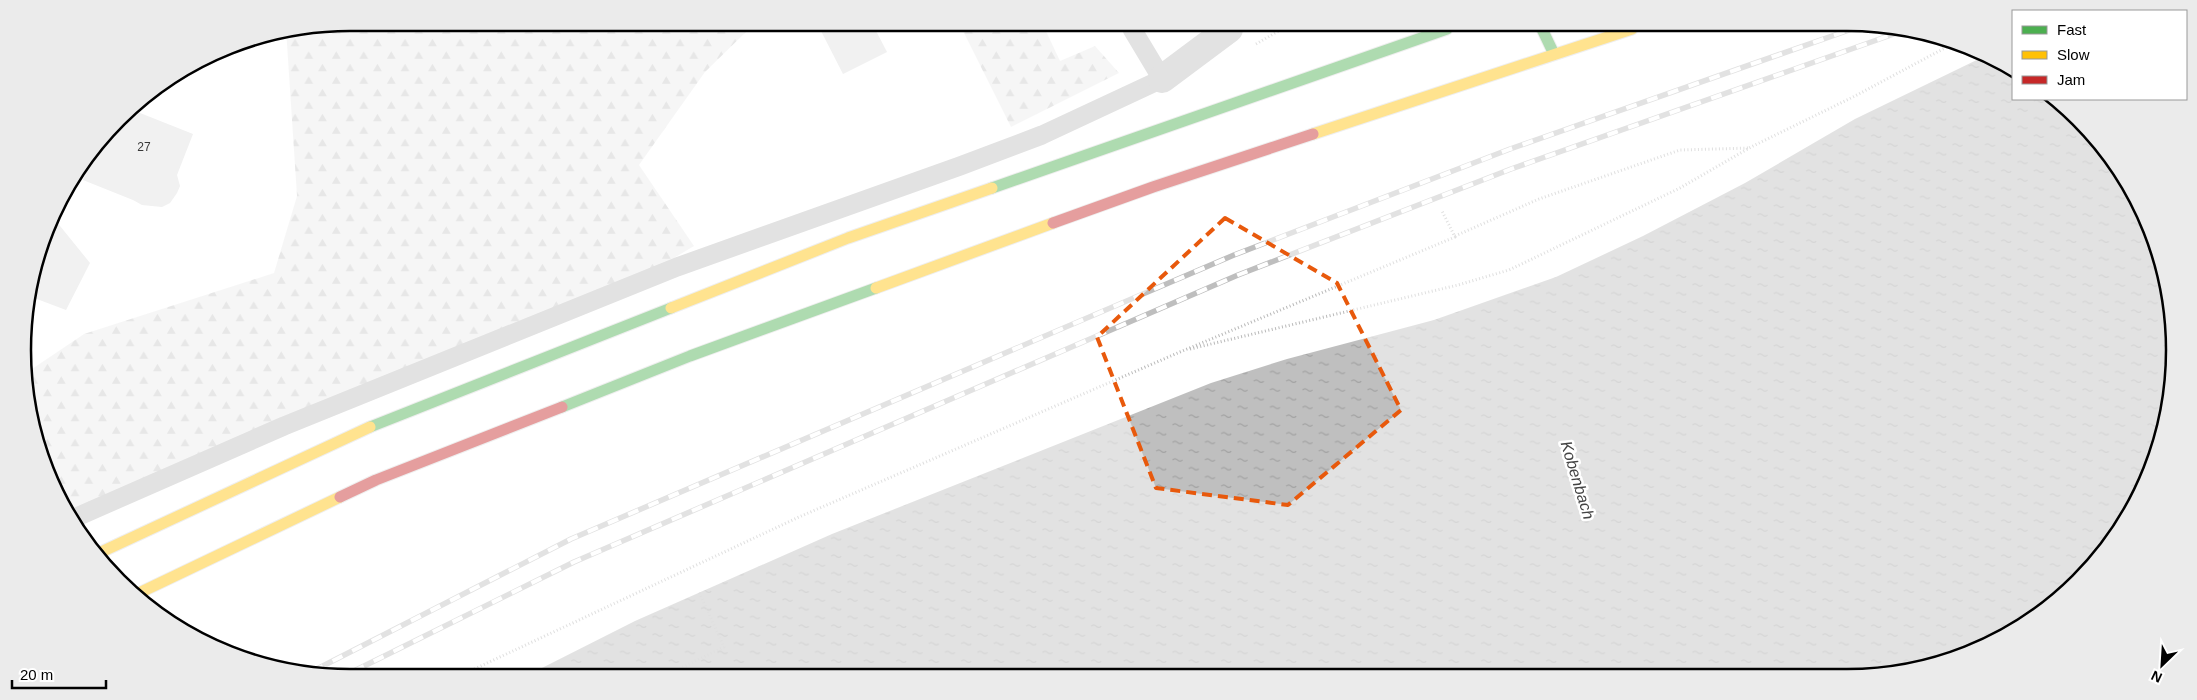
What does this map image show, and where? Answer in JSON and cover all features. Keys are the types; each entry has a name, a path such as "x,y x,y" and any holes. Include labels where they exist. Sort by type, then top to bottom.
{"main road":[{"path":"103,551 347,436 848,238 1441,31"},
{"path":"1543,31 1554,54"},
{"path":"142,592 376,480 690,356 1144,190 1626,31"},
{"path":"1554,54 1557,37"}],"street":[{"path":"1162,79 1226,31"}],"lane":[{"path":"78,516 284,426 677,267 970,163 1042,135 1162,79 1133,31"}],"path":[{"path":"1180,352 1458,286 1509,270 1680,188 1751,148 1946,47"},
{"path":"474,669 799,517 1539,199 1680,150 1751,148"},
{"path":"1442,211 1455,236"},
{"path":"679,669 724,647 699,592"}],"highlighted area":[{"path":"1225,218 1337,283 1401,410 1288,505 1156,488 1097,337"}],"green space":[{"path":"350,31 747,31 705,72 639,165 694,246 659,267 78,516 64,491 48,452 37,412 32,369 84,334 274,273 297,196 287,37"},
{"path":"963,31 1046,31 1060,61 1095,46 1119,73 1011,127"}],"water":[{"name":"Kobenbach","path":"1978,60 1988,64 2012,78 2012,100 2045,100 2087,140 2100,156 2133,209 2149,248 2160,288 2166,350 2163,392 2160,412 2149,452 2133,491 2100,544 2057,590 2024,615 1988,636 1969,644 1949,652 1909,663 1847,669 540,669 635,621 832,534 1211,383 1287,359 1434,320 1556,277 1643,236 1745,183 1855,119"}],"building":[{"path":"821,31 876,31 887,52 843,74"},
{"path":"138,112 193,134 177,175 180,186 170,203 162,207 142,205 83,180 86,171 97,156"},
{"path":"58,223 90,263 66,310 35,298 42,268"}],"railway":[{"path":"320,667 571,539 1234,255 1510,149 1846,31"},
{"path":"358,669 574,562 1238,275 1511,169 1892,35"}],"traffic: fast":[{"path":"992,188 1441,31"},
{"path":"1543,31 1554,54"},
{"path":"562,407 690,356 876,288"},
{"path":"370,427 671,308"}],"traffic: slow":[{"path":"1313,134 1626,31"},
{"path":"671,308 848,238 992,188"},
{"path":"876,288 1053,223"},
{"path":"103,551 370,427"},
{"path":"142,592 340,497"}],"traffic: jam":[{"path":"1053,223 1153,187 1313,134"},
{"path":"340,497 376,480 562,407"}]}
